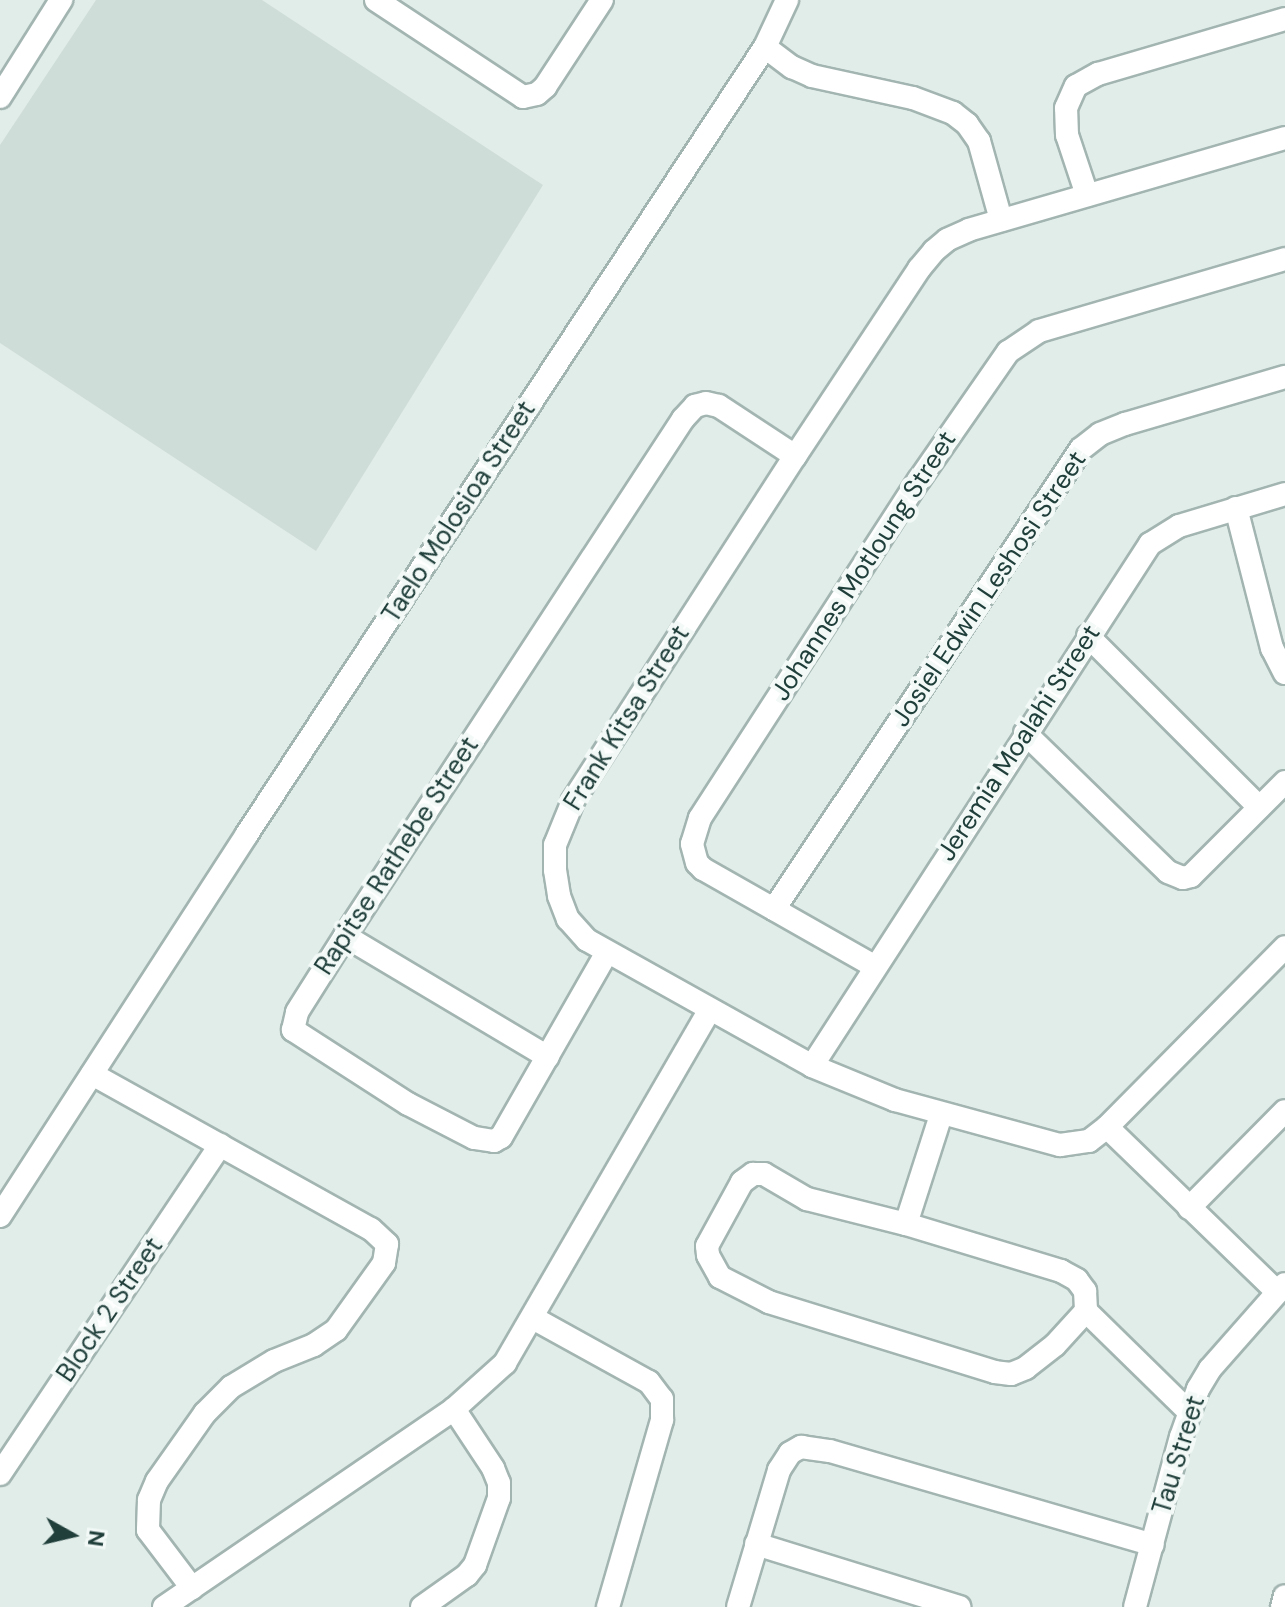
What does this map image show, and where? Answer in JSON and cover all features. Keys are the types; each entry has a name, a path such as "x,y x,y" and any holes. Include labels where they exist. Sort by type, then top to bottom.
{"street":[{"path":"1,93 61,0"},
{"path":"376,0 523,97 537,94 545,87 595,3"},
{"name":"Taelo Molosioa Street","path":"0,1216 765,47 787,0"},
{"path":"1087,195 1067,135 1066,108 1076,86 1098,74 1285,19"},
{"path":"765,47 792,67 812,76 936,105 967,124 979,141 1001,220"},
{"name":"Frank Kitsa Street","path":"1107,1127 1089,1141 1060,1145 941,1115 860,1087 812,1066 606,954 568,919 559,896 555,845 565,814 795,456 926,260 947,240 1001,220 1285,138"},
{"name":"Johannes Motloung Street","path":"874,966 703,869 693,854 693,836 700,818 996,365 1023,339 1039,331 1285,259"},
{"name":"Josiel Edwin Leshosi Street","path":"774,909 1081,449 1100,434 1125,424 1285,377"},
{"name":"Rapitse Rathebe Street","path":"606,954 501,1137 494,1141 474,1138 408,1104 293,1030 297,1012 345,936 689,412 706,403 719,406 795,456"},
{"name":"Jeremia Moalahi Street","path":"812,1066 1150,544 1179,526 1285,494"},
{"path":"1236,508 1272,648 1285,673"},
{"path":"1088,636 1259,807"},
{"path":"1025,733 1168,872 1183,878 1191,876 1285,782"},
{"path":"345,936 548,1057"},
{"path":"1281,1288 1189,1208 1107,1127 1285,947"},
{"path":"164,1607 454,1409 505,1363 710,1010"},
{"path":"92,1074 371,1229 382,1236 388,1252 384,1263 336,1330 314,1345 274,1361 231,1387 205,1413 157,1481 147,1508 148,1530 192,1588"},
{"path":"1189,1208 1285,1111"},
{"path":"906,1224 941,1115"},
{"name":"Block 2 Street","path":"0,1474 220,1145"},
{"path":"1086,1311 1055,1345 1026,1368 1011,1374 995,1372 769,1302 720,1277 708,1255 707,1246 742,1182 753,1174 764,1174 807,1199 906,1224 1061,1271 1077,1280 1085,1291 1086,1311 1188,1411"},
{"name":"Tau Street","path":"1135,1607 1188,1411 1210,1369 1281,1288"},
{"path":"533,1318 649,1382 662,1399 662,1420 608,1607"},
{"path":"422,1607 467,1575 475,1565 499,1498 499,1483 493,1468 454,1409"},
{"path":"738,1607 779,1470 790,1453 801,1447 830,1451 1153,1545"},
{"path":"756,1544 959,1607"},
{"path":"1282,1607 1285,1596"}],"shaded area":[{"path":"96,0 262,0 543,185 316,551 0,343 0,145"}]}
